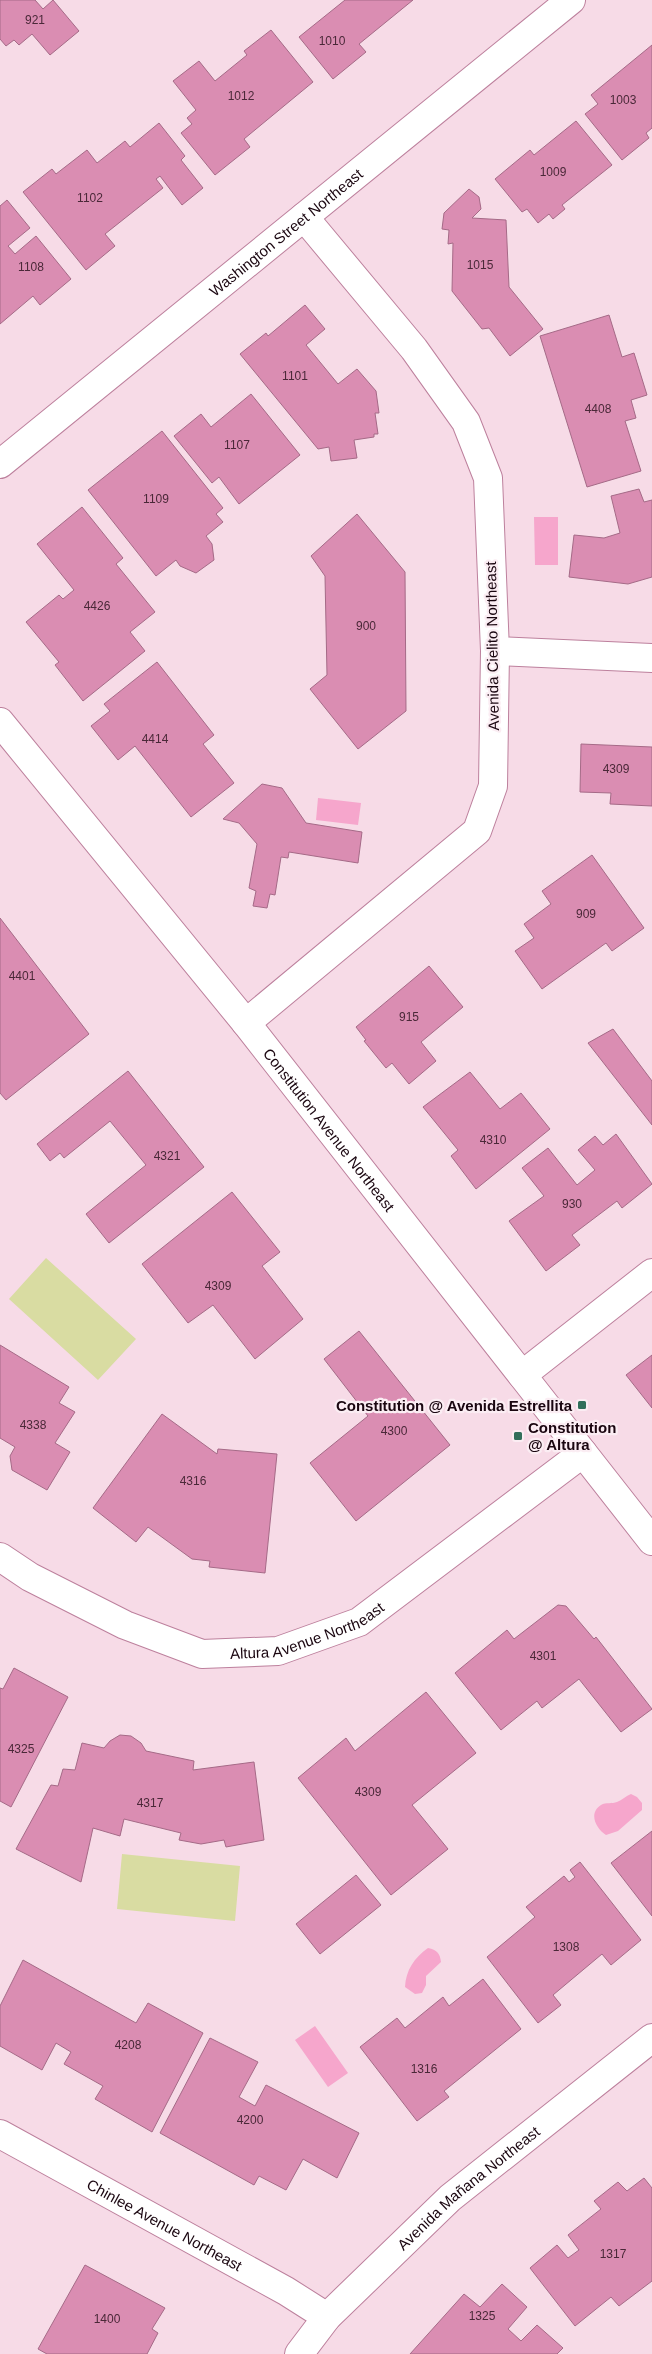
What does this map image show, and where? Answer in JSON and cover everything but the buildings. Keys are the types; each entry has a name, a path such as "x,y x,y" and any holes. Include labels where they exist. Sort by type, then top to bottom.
{"street":[{"name":"Washington Street Northeast","path":"0,464 571,0"},
{"name":"Avenida Cielito Northeast","path":"246,1023 477,832 493,786 495,652 488,478 466,422 414,349 304,217"},
{"path":"495,652 652,658"},
{"name":"Constitution Avenue Northeast","path":"0,722 246,1023 652,1541"},
{"path":"522,1375 652,1273"},
{"name":"Altura Avenue Northeast","path":"0,1557 30,1576 125,1625 202,1654 278,1651 359,1622 583,1454"},
{"name":"Avenida Mañana Northeast","path":"299,2354 327,2317 450,2198 652,2038"},
{"name":"Chinlee Avenue Northeast","path":"0,2134 286,2291 327,2317"}],"green space":[{"path":"46,1258 136,1339 98,1380 9,1299"},
{"path":"122,1854 240,1866 235,1921 117,1909"}],"shaded area":[{"path":"534,517 558,517 558,565 535,565"},
{"path":"318,798 361,803 358,825 316,820"},
{"path":"631,1794 642,1803 642,1810 618,1831 606,1835 599,1829 595,1821 594,1816 597,1808 603,1804 617,1802"},
{"path":"428,1948 438,1952 441,1962 426,1976 426,1985 422,1993 415,1994 405,1987 407,1975 415,1960"},
{"path":"315,2026 348,2073 328,2087 295,2040"}],"place":[{"name":"Constitution @ Avenida Estrellita","path":"582,1405"},
{"name":"Constitution @ Altura","path":"518,1436"}]}
